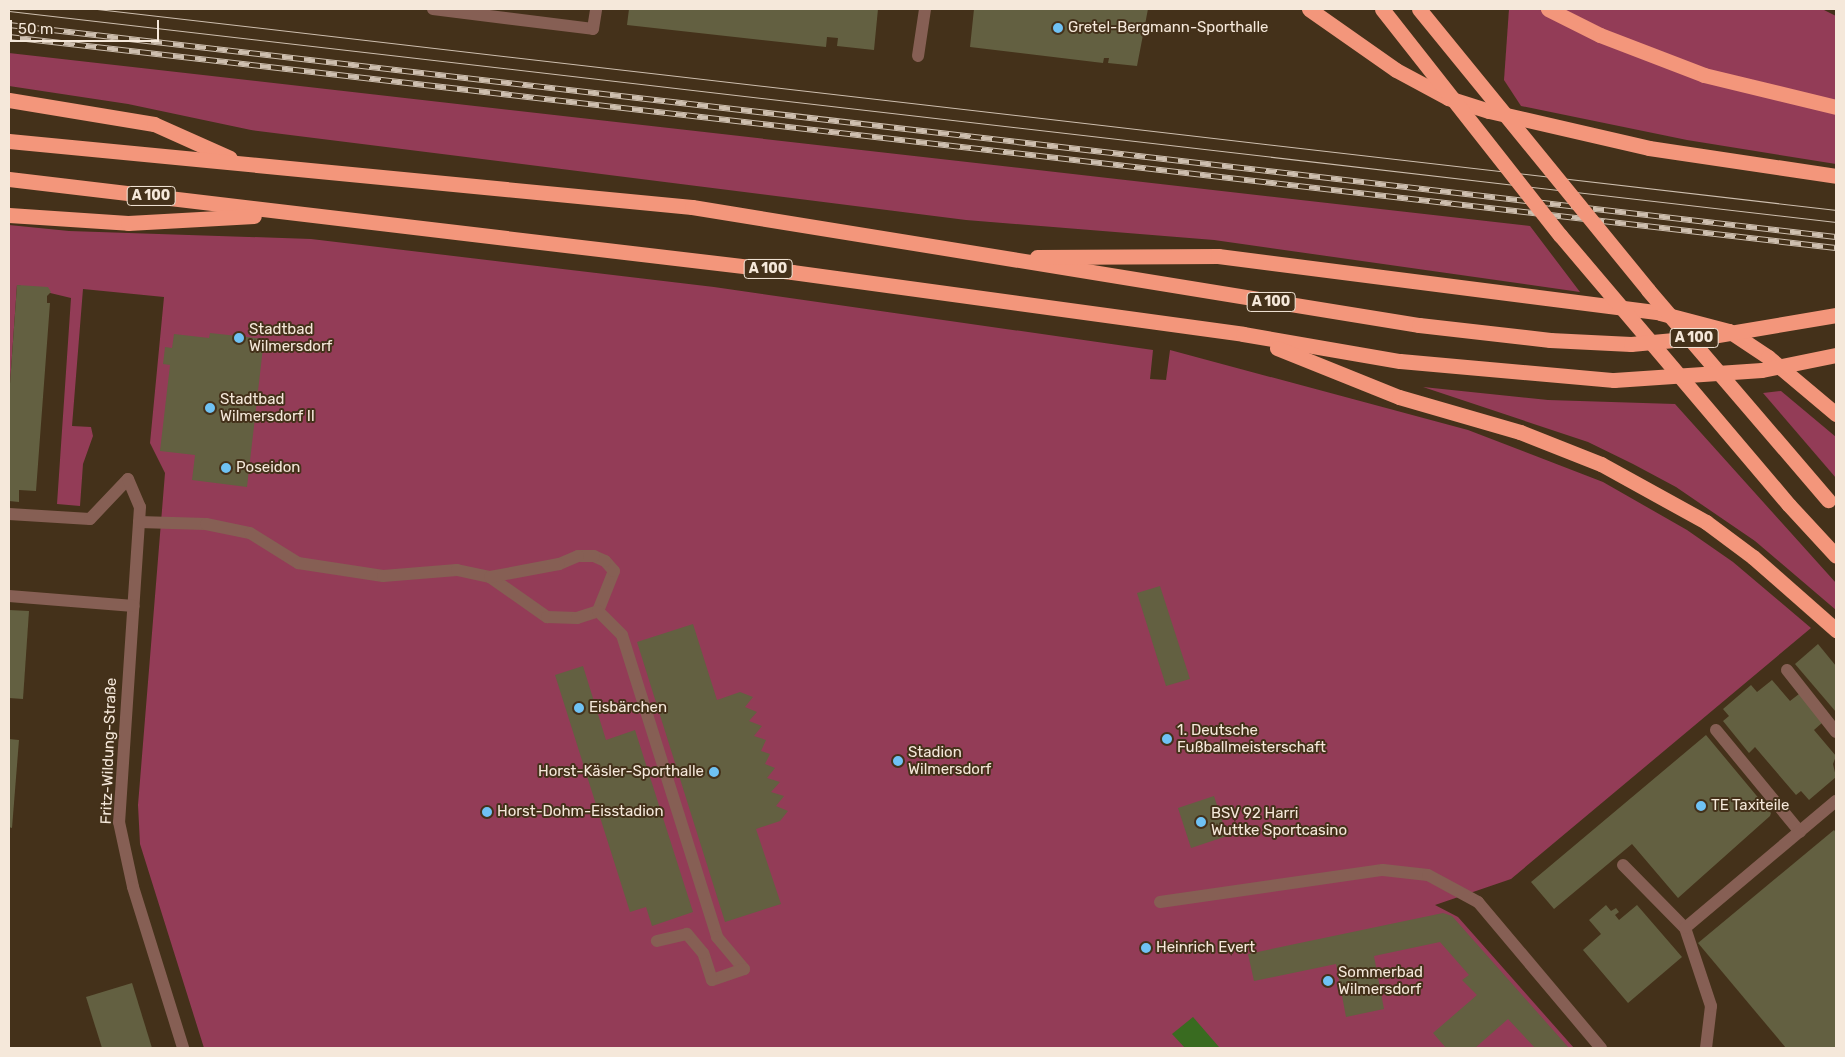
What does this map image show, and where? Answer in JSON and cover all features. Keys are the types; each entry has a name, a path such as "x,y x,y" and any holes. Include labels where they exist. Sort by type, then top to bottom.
{"highway":[{"path":"1309,9 1396,70 1448,98 1489,111 1649,148 1836,176"},
{"path":"1382,9 1560,235 1789,504 1836,556"},
{"path":"1419,9 1648,290 1832,505"},
{"path":"1548,9 1600,35 1704,75 1836,107"},
{"path":"9,100 154,124 238,162"},
{"name":"A 100","path":"9,141 692,208 1419,325 1550,340 1631,344 1696,338 1836,316"},
{"name":"A 100","path":"9,179 792,272 1243,334 1400,361 1614,380 1762,370 1836,356"},
{"path":"9,215 128,224 292,213"},
{"path":"993,257 1218,256 1293,263 1397,280 1660,313 1729,331 1768,357 1836,414"},
{"path":"1243,334 1399,397 1520,432 1601,464 1706,522 1753,557 1836,630"}],"street":[{"path":"433,9 593,29 596,9"},
{"path":"918,56 925,9"},
{"name":"Fritz-Wildung-Straße","path":"9,514 90,519 128,479 140,507 119,822 133,887 183,1048"},
{"path":"140,522 206,524 241,531 298,563 384,576 457,570 490,577 559,564 578,556 594,556 605,561 614,571 598,611 577,618 547,617 490,577"},
{"path":"9,596 134,606"},
{"path":"598,611 622,635 717,937 744,969 712,980 703,953 687,934 657,941"},
{"path":"1787,670 1836,732"},
{"path":"1716,730 1800,832"},
{"path":"1685,928 1836,801"},
{"path":"1623,865 1685,928 1711,1006 1706,1048"},
{"path":"1160,902 1383,870 1428,875 1478,902 1601,1048"}],"shaded area":[{"path":"1509,9 1822,9 1836,16 1836,164 1687,140 1521,106 1504,80"},
{"path":"9,53 1530,226 1580,292 1214,240 966,220 251,130 128,104 9,86"},
{"path":"9,225 69,231 311,239 714,287 1153,350 1150,379 1166,380 1170,350 1468,430 1603,482 1687,530 1733,562 1811,628 1511,879 1435,905 1458,917 1574,1048 204,1048 140,844 138,805 165,473 150,443 164,297 83,289 72,426 91,427 93,436 83,464 80,506 57,504 71,298 17,285 9,398"},
{"path":"1423,387 1548,400 1675,404 1836,583 1836,610 1755,541 1676,487 1588,442"},
{"path":"1781,391 1836,437 1836,478 1763,393"},
{"path":"1193,1017 1218,1048 1185,1048 1172,1034"}],"building":[{"path":"629,9 878,9 874,50 837,46 838,38 827,37 826,47 627,25"},
{"name":"Gretel-Bergmann-Sporthalle","path":"974,9 1148,9 1137,66 1108,63 1109,58 1104,58 1103,63 970,47"},
{"path":"17,285 48,287 51,292 47,296 47,303 50,303 36,491 19,490 19,502 9,501 9,398"},
{"name":"Stadtbad Wilmersdorf II","path":"210,333 264,339 247,487 192,480 195,455 160,451 170,365 163,364 165,347 172,348 174,334 209,338"},
{"path":"1160,586 1190,679 1166,686 1137,593"},
{"path":"9,610 29,611 23,699 9,698"},
{"name":"Horst-Käsler-Sporthalle","path":"693,624 717,700 740,692 753,697 745,707 757,712 749,721 762,726 754,736 766,740 761,751 770,754 765,764 775,768 767,778 780,782 771,792 784,796 776,806 788,811 780,821 756,829 781,904 725,922 637,642"},
{"path":"1818,644 1836,666 1836,712 1795,664"},
{"path":"583,666 606,740 635,730 693,912 652,926 646,907 630,912 555,675"},
{"path":"1772,680 1790,701 1799,694 1823,722 1814,730 1836,756 1833,764 1836,777 1809,800 1801,791 1796,795 1755,747 1749,753 1723,721 1729,716 1723,709 1751,685 1757,692"},
{"path":"1706,735 1771,813 1770,816 1678,898 1632,844 1554,909 1531,882"},
{"path":"9,739 19,740 12,828 9,827"},
{"path":"1214,796 1227,836 1191,848 1178,808"},
{"path":"1834,830 1836,833 1836,1048 1786,1048 1698,943"},
{"path":"1606,905 1611,911 1616,908 1619,912 1615,915 1619,920 1637,905 1682,957 1628,1003 1583,950 1601,934 1589,920"},
{"path":"1443,913 1452,916 1569,1048 1535,1048 1508,1019 1475,1048 1446,1048 1433,1033 1477,995 1462,980 1469,975 1440,942 1374,956 1384,1009 1346,1017 1336,964 1254,981 1248,954"},
{"path":"132,983 152,1048 102,1048 86,997"}],"tram line":[{"path":"97,9 1836,210"},
{"path":"9,11 1836,222"}],"railway":[{"path":"9,25 1836,237"},
{"path":"9,37 1836,248"}],"place":[{"name":"Gretel-Bergmann-Sporthalle","path":"1058,28"},
{"name":"Stadtbad Wilmersdorf","path":"239,338"},
{"name":"Stadtbad Wilmersdorf II","path":"210,408"},
{"name":"Poseidon","path":"226,468"},
{"name":"Eisbärchen","path":"579,708"},
{"name":"1. Deutsche Fußballmeisterschaft","path":"1167,739"},
{"name":"Stadion Wilmersdorf","path":"898,761"},
{"name":"Horst-Käsler-Sporthalle","path":"714,772"},
{"name":"TE Taxiteile","path":"1701,806"},
{"name":"Horst-Dohm-Eisstadion","path":"487,812"},
{"name":"BSV 92 Harri Wuttke Sportcasino","path":"1201,822"},
{"name":"Heinrich Evert","path":"1146,948"},
{"name":"Sommerbad Wilmersdorf","path":"1328,981"}]}
